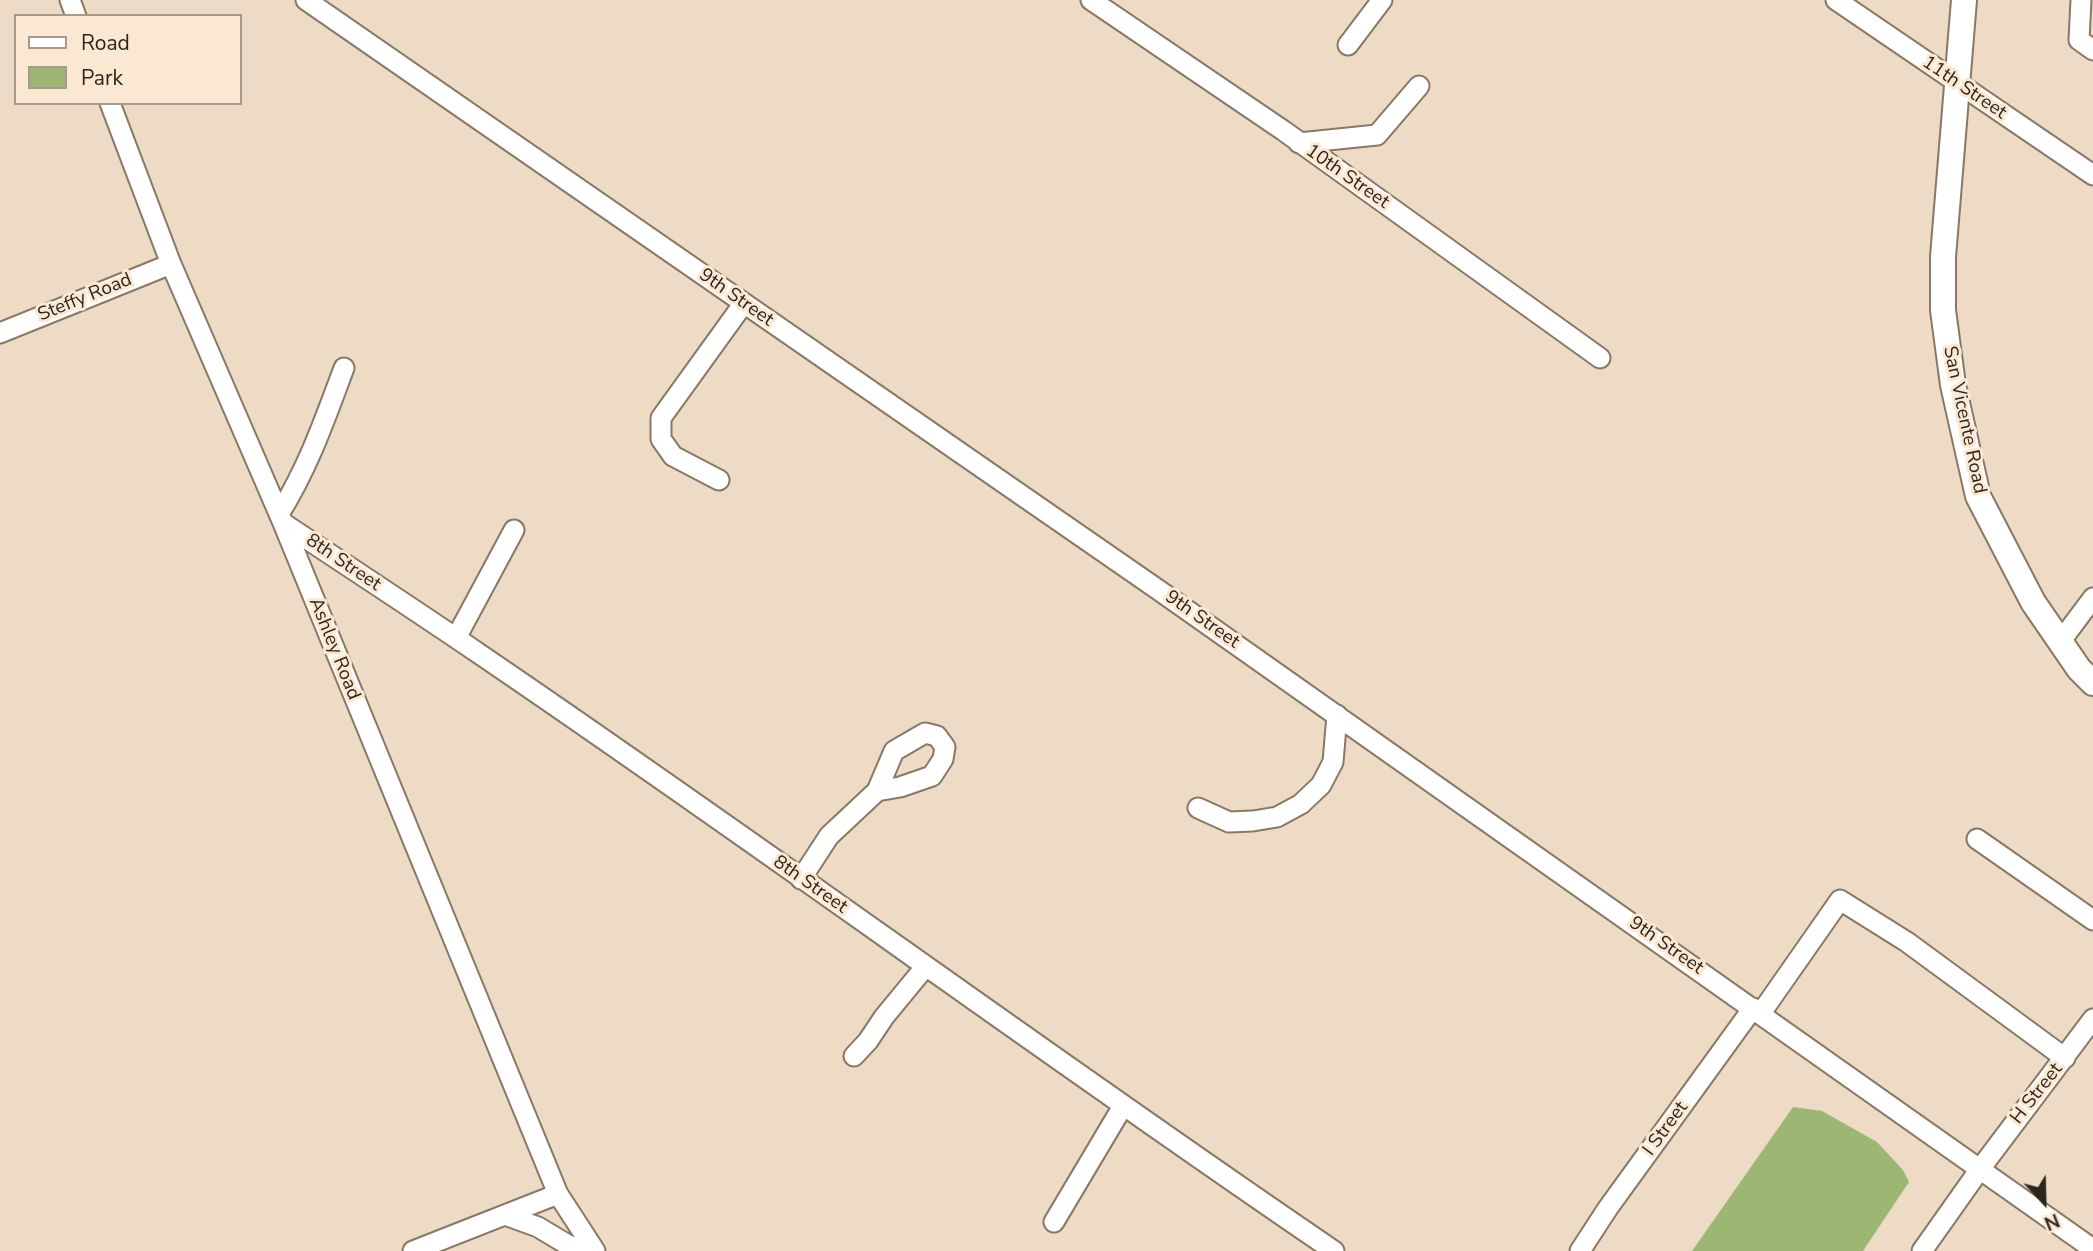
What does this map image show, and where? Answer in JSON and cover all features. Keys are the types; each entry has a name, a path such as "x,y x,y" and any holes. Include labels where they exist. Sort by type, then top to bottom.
{"main road":[{"name":"San Vicente Road","path":"1964,0 1943,257 1943,310 1953,385 1979,496 2033,602 2079,669 2093,683"}],"street":[{"name":"9th Street","path":"306,0 1337,715 2093,1249"},
{"name":"10th Street","path":"1091,0 1601,358"},
{"path":"1348,45 1382,0"},
{"name":"11th Street","path":"1836,0 2093,175"},
{"path":"2081,0 2079,40 2093,50"},
{"path":"1298,143 1377,135 1419,86"},
{"name":"Ashley Road","path":"111,105 171,264 281,518 558,1194 595,1251"},
{"name":"Steffy Road","path":"0,332 171,264"},
{"path":"719,480 673,456 661,439 661,418 744,303"},
{"path":"281,518 307,464 344,368"},
{"name":"8th Street","path":"281,518 1334,1251"},
{"path":"456,638 514,530"},
{"path":"2060,642 2093,598"},
{"path":"1198,808 1229,822 1277,817 1301,804 1321,785 1333,762 1337,715"},
{"path":"801,878 829,836 877,791"},
{"path":"1977,839 2093,920"},
{"name":"I Street","path":"1580,1251 1608,1208 1840,900 1908,942 2065,1058"},
{"path":"854,1056 926,966"},
{"name":"H Street","path":"1922,1251 2093,1019"},
{"path":"1054,1222 1123,1106"},
{"path":"413,1251 558,1194"},
{"path":"505,1215 538,1227 584,1251"}],"green space":[{"path":"1793,1107 1822,1111 1877,1142 1903,1170 1909,1182 1863,1251 1692,1251"}]}
